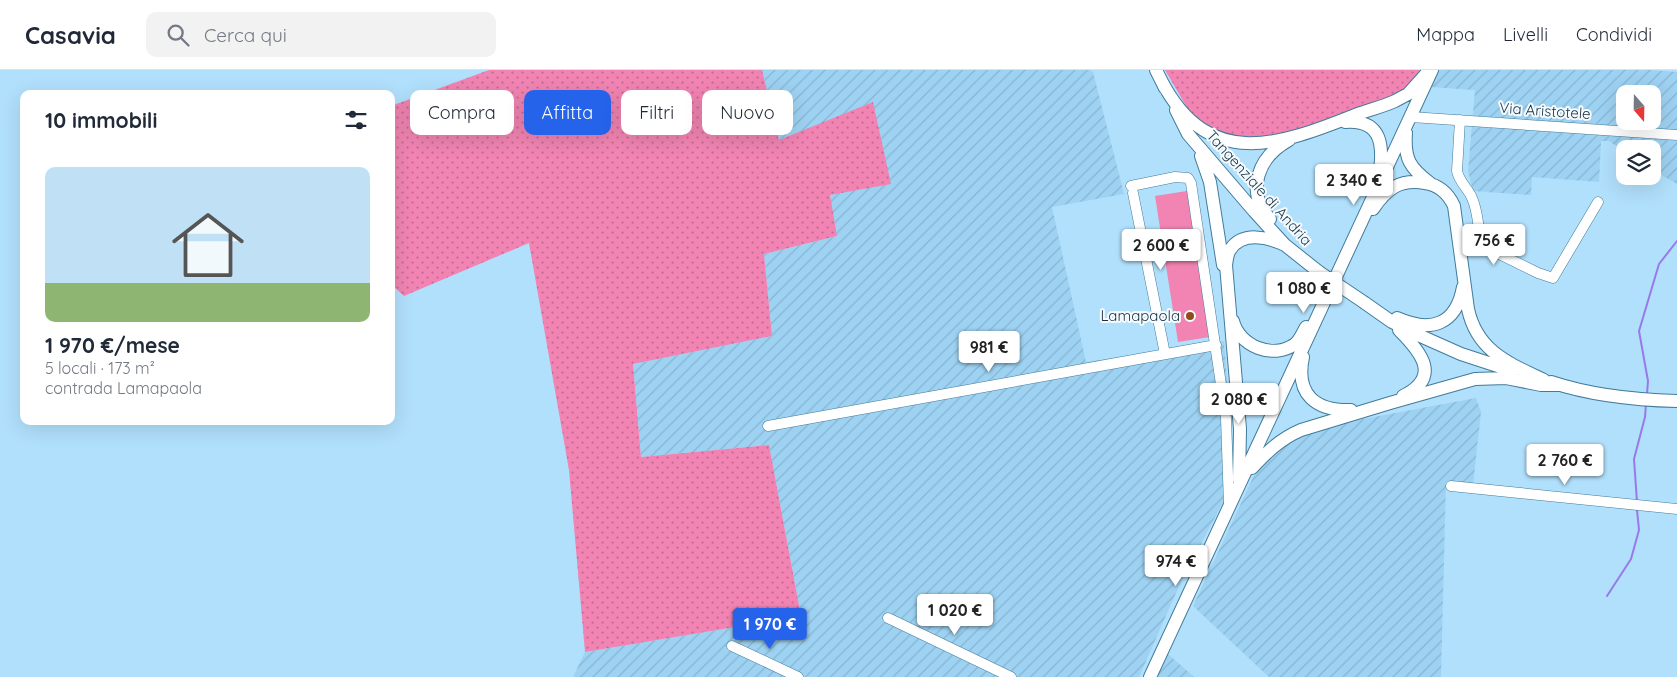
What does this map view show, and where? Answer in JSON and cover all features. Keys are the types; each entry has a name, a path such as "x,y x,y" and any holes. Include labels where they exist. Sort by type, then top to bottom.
{"main road":[{"name":"Tangenziale di Andria","path":"1156,70 1188,134 1285,245 1302,260 1392,322 1462,354 1558,384 1637,399 1677,401"},
{"path":"1162,82 1169,96 1202,130 1220,139 1238,144 1257,144 1297,136 1402,98 1431,70"},
{"path":"1150,677 1431,70"},
{"path":"1335,123 1357,121 1365,124 1378,136 1382,152 1378,188"},
{"path":"1409,121 1405,145 1407,158 1417,172 1430,184"},
{"path":"1297,136 1279,145 1266,158 1260,171 1257,190 1258,199 1264,213 1295,248 1302,260"},
{"path":"1193,140 1205,165 1210,182 1227,291"},
{"path":"1355,236 1380,199 1400,183 1412,181 1440,188 1450,198 1454,206 1471,322 1477,335 1499,357 1544,380"},
{"path":"1241,483 1240,429 1226,265 1229,251 1236,242 1248,238 1264,238 1285,245"},
{"path":"1370,306 1415,324 1438,324 1447,319 1457,308 1464,282"},
{"path":"1228,306 1234,328 1243,339 1255,348 1269,351 1280,350 1294,344 1324,300"},
{"path":"1390,403 1410,393 1419,384 1423,379 1425,366 1422,355 1392,322"},
{"path":"1308,339 1301,371 1306,391 1313,400 1329,409 1364,410"},
{"path":"1241,483 1271,448 1286,437 1301,430 1364,410 1455,384 1492,377 1519,379 1541,385 1558,384"}],"street":[{"name":"Via Aristotele","path":"1409,121 1460,120 1677,135"},
{"path":"1460,120 1458,178 1473,200 1483,246 1538,273 1553,278 1598,202"},
{"path":"1165,354 1132,190 1176,177 1188,178 1191,183 1226,418 1229,509"},
{"path":"768,426 1216,344"},
{"path":"1451,486 1677,509"},
{"path":"888,618 1011,677"},
{"path":"732,646 798,677"}],"shaded area":[{"path":"489,70 762,70 767,90 702,90 702,135 778,135 779,140 873,102 891,184 830,195 837,236 764,254 772,336 633,364 641,457 769,445 801,616 585,652 569,470 529,243 404,296 395,288 395,105 410,99 410,135 514,135 514,90 435,90"},
{"path":"762,70 1090,70 1093,72 1124,194 1052,207 1086,362 1224,341 1235,479 1180,584 1139,677 573,677 585,652 801,616 769,445 641,457 633,364 772,336 764,254 837,236 779,140 778,135 793,135 793,90 767,90"},
{"path":"1165,70 1424,70 1398,96 1264,140 1250,142 1204,128 1189,111"},
{"path":"1439,70 1650,70 1677,72 1677,184 1661,175 1661,140 1616,140 1616,146 1609,141 1601,141 1599,182 1532,177 1531,195 1473,191 1468,171 1475,90 1430,87"},
{"path":"1187,191 1210,337 1178,342 1155,196"},
{"path":"1476,398 1481,412 1473,485 1446,482 1441,677 1269,677 1193,606 1256,471 1270,454 1297,436 1336,424"},
{"path":"1167,653 1194,677 1156,677"}],"waterway":[{"path":"1647,394 1648,381 1639,331 1659,264 1677,241"},
{"path":"1637,502 1634,459 1645,417 1646,404"},
{"path":"1607,596 1631,559 1639,530 1637,510"}],"place":[{"name":"Lamapaola","path":"1190,316"}]}
